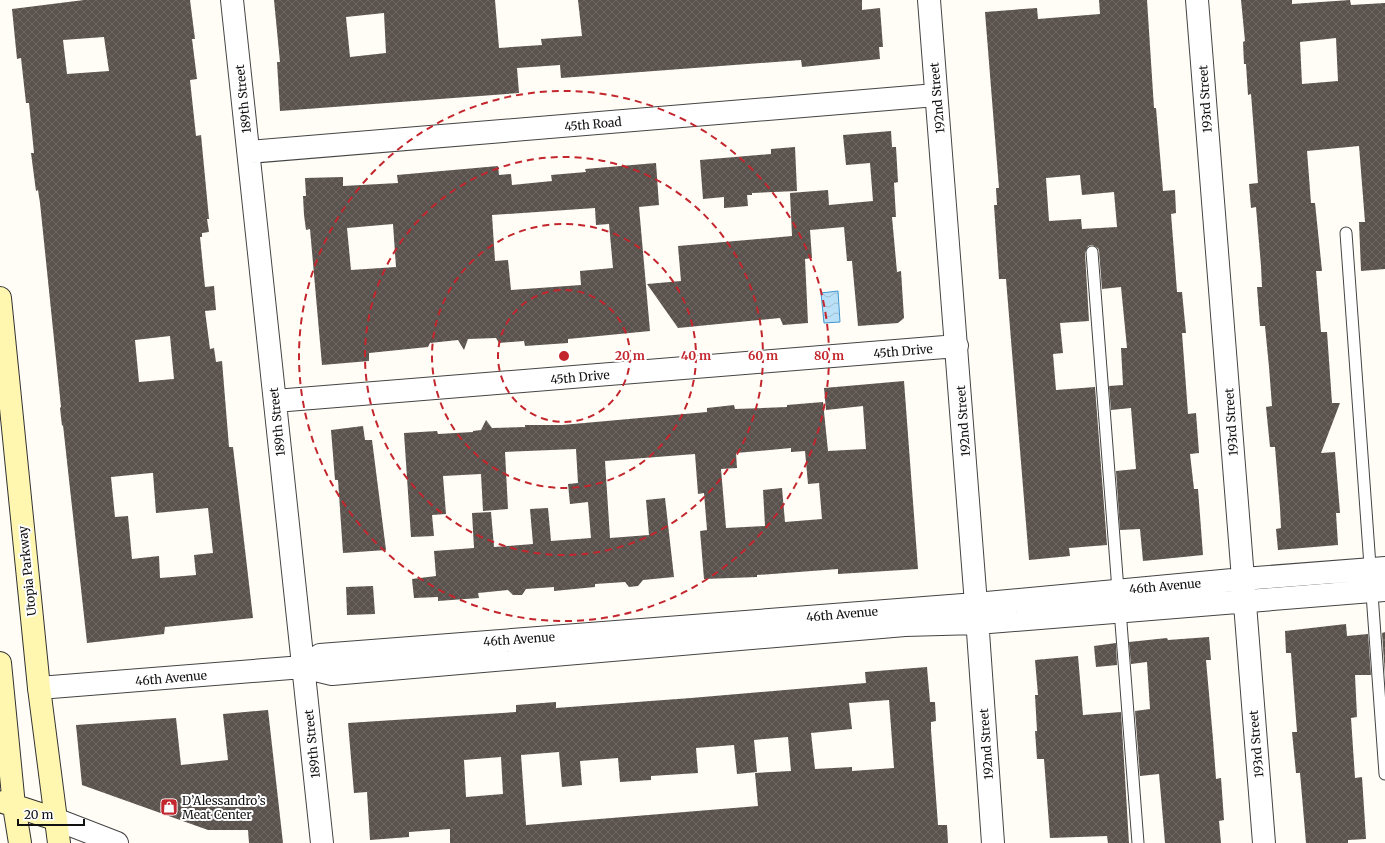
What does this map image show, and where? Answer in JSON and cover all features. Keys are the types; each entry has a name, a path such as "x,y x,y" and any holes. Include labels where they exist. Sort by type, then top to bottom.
{"main road":[{"name":"Utopia Parkway","path":"0,298 39,688 59,843"},
{"path":"0,663 7,803 20,843"},
{"path":"7,803 55,819"}],"street":[{"name":"189th Street","path":"232,0 322,843"},
{"name":"192nd Street","path":"929,0 957,346 993,843"},
{"name":"193rd Street","path":"1198,0 1264,843"},
{"name":"45th Road","path":"249,152 936,95"},
{"name":"45th Drive","path":"275,401 957,346"},
{"name":"46th Avenue","path":"39,688 303,667 320,655 497,650 977,613 1119,600 1243,579 1378,568"},
{"name":"46th Avenue","path":"1119,600 1245,601 1378,590"},
{"path":"55,819 117,843"}],"lane":[{"path":"1346,233 1378,568 1385,774"},
{"path":"1092,252 1138,843"}],"water":[{"path":"838,291 840,322 824,323 821,293"}],"building":[{"path":"84,0 190,0 195,39 192,39 197,79 190,80 196,136 201,135 209,219 207,219 209,232 202,233 202,237 200,237 205,287 214,286 216,310 205,311 210,349 214,348 216,362 222,361 229,447 233,447 253,618 165,627 164,634 87,643 60,408 40,203 38,190 36,191 31,153 34,153 29,103 26,103 21,58 17,59 12,9","holes":["104,37 109,71 67,74 63,40","170,336 174,379 139,382 135,340","153,473 156,513 208,508 213,553 194,555 196,575 160,578 159,556 132,559 128,516 115,517 111,477"]},
{"path":"274,0 495,0 499,48 542,45 541,39 582,36 578,0 862,0 862,10 880,8 883,47 879,47 880,59 802,67 801,60 561,78 560,65 517,68 519,93 280,111 277,62 280,62","holes":["384,13 386,53 350,57 346,17"]},
{"path":"1099,0 1147,0 1154,108 1156,108 1163,191 1175,190 1176,213 1171,214 1177,292 1182,292 1186,333 1182,333 1188,414 1196,413 1199,453 1190,454 1194,489 1198,489 1203,555 1143,561 1140,529 1120,530 1116,471 1136,469 1131,408 1111,410 1109,386 1123,385 1121,348 1127,348 1121,287 1102,289 1099,251 1098,248 1092,245 1088,246 1085,253 1089,321 1060,323 1063,353 1053,354 1056,390 1095,387 1107,545 1069,548 1070,556 1029,560 1006,279 999,279 994,205 997,205 996,188 999,188 985,12 1037,8 1038,19 1100,14","holes":["1080,175 1082,195 1114,192 1117,227 1082,229 1081,219 1049,221 1046,178"]},
{"path":"1241,0 1292,0 1292,4 1350,0 1351,5 1385,3 1385,269 1361,271 1359,222 1365,222 1359,146 1307,151 1311,203 1315,203 1322,271 1316,271 1321,332 1327,332 1332,403 1340,403 1321,453 1335,452 1340,513 1336,513 1338,545 1278,550 1276,529 1281,528 1275,447 1270,447 1266,407 1272,406 1269,367 1265,326 1260,326 1257,287 1262,287 1261,266 1256,207 1251,208 1249,184 1258,183 1251,94 1248,95 1246,64 1244,64 1243,42 1245,41","holes":["1336,38 1338,81 1302,84 1300,42"]},
{"path":"891,131 892,147 896,147 898,182 894,183 896,217 892,217 897,272 901,271 904,318 898,323 858,326 852,261 847,261 844,227 810,230 812,258 805,259 808,323 783,325 780,318 678,328 647,284 681,281 678,246 792,236 790,193 828,190 829,205 873,201 870,163 846,165 843,135"},
{"path":"795,147 797,191 752,193 752,195 747,195 748,206 724,208 724,197 703,199 700,160 771,154 771,149"},
{"path":"656,163 659,205 639,207 650,331 568,339 568,343 525,346 524,341 499,343 496,338 468,339 464,350 458,340 430,343 428,347 369,353 369,361 322,365 310,229 306,230 304,215 303,196 306,196 305,178 343,177 343,186 398,183 397,175 498,166 499,175 511,174 512,185 552,181 551,175 586,172 585,169","holes":["595,208 596,225 609,224 613,268 580,271 581,285 511,290 508,260 495,261 492,215","393,224 396,267 351,270 347,228"]},
{"path":"904,381 918,569 838,574 838,569 757,575 757,577 704,579 700,531 707,530 704,493 698,494 695,454 605,461 610,538 649,535 646,500 665,498 674,577 643,580 638,586 629,587 625,582 595,584 595,587 554,591 554,587 526,589 522,595 513,595 508,590 478,593 479,598 438,601 438,597 414,598 412,579 436,576 434,551 474,548 472,513 491,512 494,547 533,544 530,509 548,508 551,541 591,538 588,502 570,504 568,484 578,483 576,449 505,452 508,509 483,511 481,474 443,476 446,514 432,515 434,536 411,537 404,433 437,431 438,434 473,432 481,430 486,420 492,428 525,427 525,425 562,425 707,412 707,408 734,405 735,409 787,407 787,405 823,402 828,451 866,449 863,406 826,410 824,388","holes":["791,448 791,452 805,451 808,484 819,483 822,519 785,522 782,488 763,490 765,526 726,528 721,469 737,468 736,453"]},
{"path":"363,426 365,440 372,440 386,550 343,553 338,480 335,480 331,430"},
{"path":"373,586 375,614 347,615 346,587"},
{"path":"1346,624 1347,636 1368,634 1371,675 1355,675 1357,717 1351,718 1355,778 1362,777 1366,839 1348,840 1348,843 1306,843 1300,773 1296,773 1292,732 1297,732 1291,653 1286,653 1285,631"},
{"path":"1385,632 1385,675 1382,633"},
{"path":"1209,637 1211,660 1206,660 1216,779 1221,778 1224,820 1219,821 1221,843 1165,843 1159,774 1140,776 1135,711 1150,709 1147,662 1131,664 1129,642 1167,638 1168,640"},
{"path":"1116,643 1117,665 1096,667 1094,646"},
{"path":"1078,656 1083,715 1121,712 1129,843 1108,843 1107,836 1050,838 1044,759 1037,759 1035,695 1038,695 1035,660"},
{"path":"927,667 930,702 935,702 936,721 931,722 931,730 938,825 947,825 948,843 450,843 450,829 409,832 409,837 370,840 367,792 354,793 348,723 516,712 516,705 556,702 556,708 866,683 865,672","holes":["889,700 894,768 852,771 852,767 815,769 811,733 852,729 849,703","788,737 791,771 755,773 758,806 526,825 521,755 559,752 562,787 582,785 580,761 618,758 620,782 651,780 651,776 698,773 696,748 734,745 737,774 757,772 754,740","501,757 503,794 466,797 464,760"]},
{"path":"268,710 283,843 249,843 248,830 208,830 82,785 76,725 176,718 181,765 228,760 223,714"}],"place":[{"name":"D’Alessandro’s Meat Center","path":"169,807"}]}
